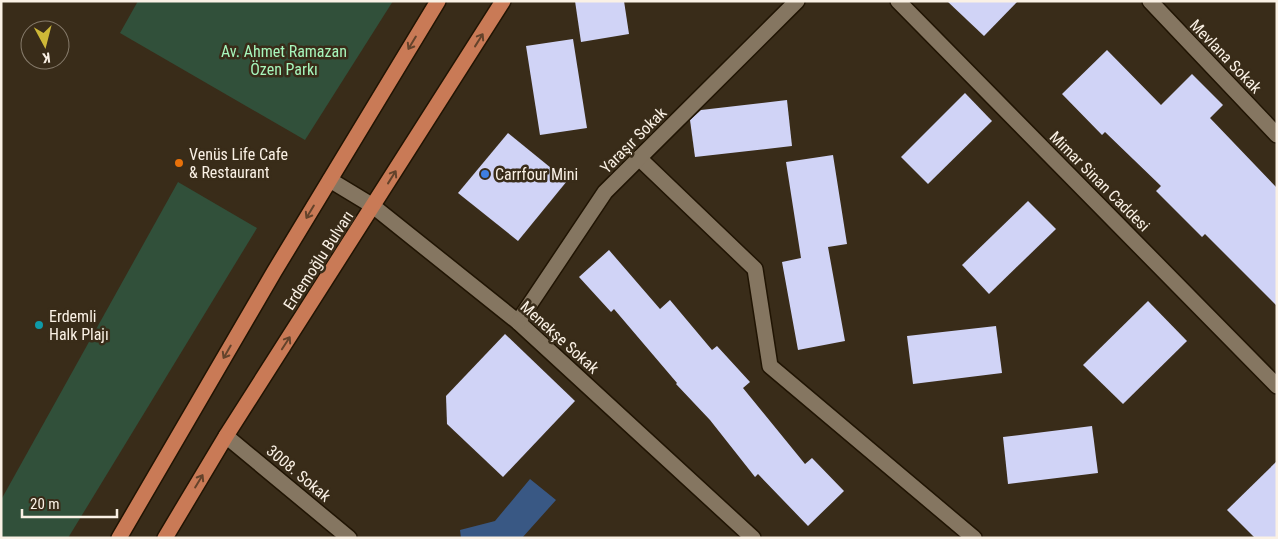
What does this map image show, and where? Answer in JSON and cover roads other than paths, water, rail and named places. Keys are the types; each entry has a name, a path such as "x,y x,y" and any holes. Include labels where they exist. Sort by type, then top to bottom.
{"main road":[{"name":"Erdemoğlu Bulvarı","path":"119,538 438,1"},
{"name":"Erdemoğlu Bulvarı","path":"165,538 226,436 503,1"}],"street":[{"name":"Yaraşır Sokak","path":"518,322 605,192 797,1"},
{"name":"Mimar Sinan Caddesi","path":"898,1 1277,386"},
{"name":"Mevlana Sokak","path":"1150,1 1277,135"},
{"path":"639,158 755,269 770,366 974,538"},
{"name":"Menekşe Sokak","path":"330,180 374,206 518,322 753,538"},
{"name":"3008. Sokak","path":"226,436 349,538"}],"water":[{"path":"530,479 556,500 522,538 461,538 460,530 495,521"}],"place":[{"name":"Venüs Life Cafe & Restaurant","path":"179,163"},
{"name":"Carrfour Mini","path":"485,174"},
{"name":"Erdemli Halk Plajı","path":"39,325"}],"park label":[{"name":"Av. Ahmet Ramazan Özen Parkı","path":"284,60"}]}
